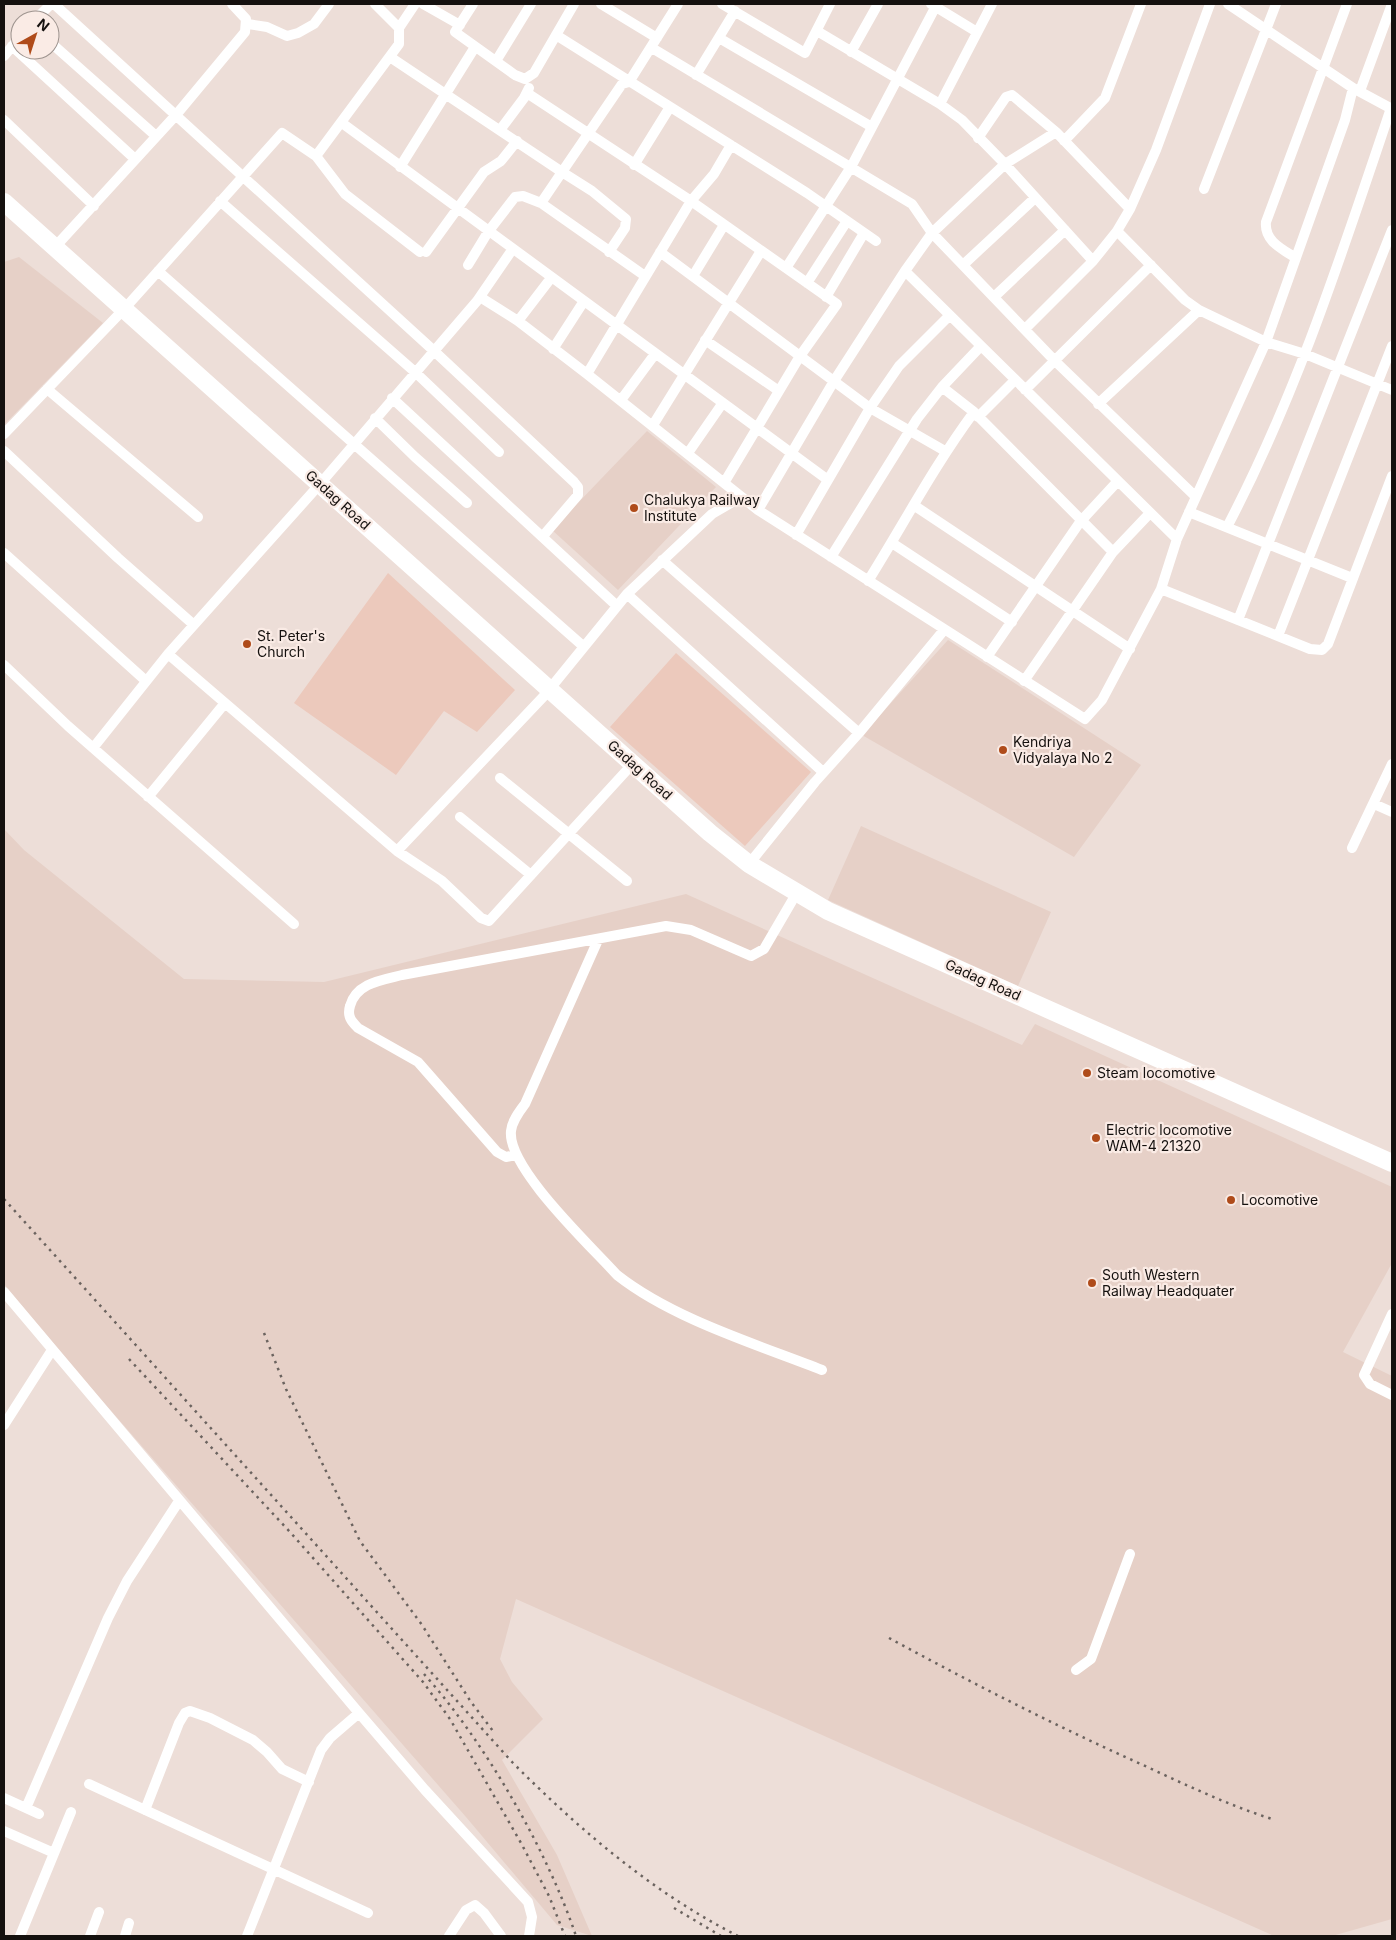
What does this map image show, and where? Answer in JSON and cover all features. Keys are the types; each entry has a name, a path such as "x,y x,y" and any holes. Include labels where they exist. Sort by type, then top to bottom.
{"highway":[{"name":"Gadag Road","path":"4,202 55,247 120,312"},
{"name":"Gadag Road","path":"4,214 120,312 547,693 710,833 749,864 828,911 1392,1163"},
{"name":"Gadag Road","path":"547,693 627,770 711,845 744,871 792,902 833,923 1392,1173"}],"street":[{"path":"52,4 433,350 578,487 579,491 574,501 543,536"},
{"path":"55,247 176,115 245,32 248,24 246,19 232,4"},
{"path":"248,24 267,27 287,36 298,33 314,24 329,4"},
{"path":"375,4 400,28"},
{"path":"316,156 399,44 400,28 414,4"},
{"path":"423,4 460,24"},
{"path":"473,4 455,32 521,78 531,77"},
{"path":"496,61 531,4"},
{"path":"500,130 527,93 531,77 574,4"},
{"path":"601,4 658,38"},
{"path":"541,203 622,84 629,82 678,4"},
{"path":"722,4 805,53 830,4"},
{"path":"851,52 878,4"},
{"path":"940,104 992,4"},
{"path":"1064,141 1106,98 1141,4"},
{"path":"1025,329 1093,261 1117,231 1130,209 1156,150 1210,4"},
{"path":"1227,527 1258,469 1305,354 1339,263 1391,108 1322,67 1228,4"},
{"path":"1204,189 1276,4"},
{"path":"1296,258 1276,246 1269,238 1265,230 1266,222 1347,4"},
{"path":"480,297 518,321 653,425 758,510 1084,719 1102,700 1161,589 1177,539 1266,342 1345,120 1392,4"},
{"path":"786,268 851,167 934,5 978,32"},
{"path":"696,75 735,11"},
{"path":"817,31 940,104 962,120 1006,164 1093,261"},
{"path":"556,35 731,145 876,241"},
{"path":"719,38 872,127"},
{"path":"400,167 476,47"},
{"path":"652,48 912,204 932,233 1055,361 1196,497"},
{"path":"60,51 156,136"},
{"path":"390,57 592,191 626,219 625,228 609,252"},
{"path":"27,60 135,159"},
{"path":"527,93 691,201 837,304 800,356 724,483"},
{"path":"978,138 1006,97 1012,95 1056,132 1130,209"},
{"path":"634,165 670,107"},
{"path":"4,120 94,206"},
{"path":"342,123 512,250 828,480"},
{"path":"758,510 834,381 905,271 932,233 1006,164 1056,132"},
{"path":"4,434 158,271 282,133 316,156 345,194 423,252 458,210 484,172 501,161 517,141"},
{"path":"587,374 618,326 645,276 691,201 714,174 731,145"},
{"path":"468,265 488,232 515,197 523,196 541,203 645,276"},
{"path":"964,265 1035,198"},
{"path":"220,201 415,372 499,452"},
{"path":"807,283 847,221"},
{"path":"693,276 724,224"},
{"path":"994,297 1065,230"},
{"path":"1238,620 1392,230"},
{"path":"1117,231 1151,266 1199,310 1266,342 1305,354 1392,390"},
{"path":"826,297 864,233"},
{"path":"94,748 168,654 317,487 480,297 512,250"},
{"path":"653,425 727,302 761,251"},
{"path":"660,252 870,408 945,451"},
{"path":"1025,390 1151,266"},
{"path":"158,271 583,646"},
{"path":"905,271 1117,482 1177,539"},
{"path":"518,321 551,278"},
{"path":"553,349 584,301"},
{"path":"1098,404 1199,310"},
{"path":"796,535 870,408 899,366 949,316"},
{"path":"705,340 780,391"},
{"path":"1278,636 1392,346"},
{"path":"831,557 909,432 942,387 980,347"},
{"path":"620,400 655,354"},
{"path":"868,581 915,506 945,451 976,415 1015,380"},
{"path":"942,387 976,415 1080,522 1113,552"},
{"path":"46,389 198,517"},
{"path":"392,398 617,606"},
{"path":"688,453 722,404"},
{"path":"376,418 414,457 467,503"},
{"path":"4,451 118,558 194,625"},
{"path":"1161,589 1310,649 1322,650 1328,644 1392,476"},
{"path":"987,658 1080,522 1117,482"},
{"path":"397,851 547,693 583,646 627,594 712,514 742,497"},
{"path":"915,506 1130,649"},
{"path":"1189,512 1352,578"},
{"path":"1024,681 1113,552 1150,513"},
{"path":"892,543 1012,622"},
{"path":"4,553 146,681"},
{"path":"662,560 859,733"},
{"path":"627,594 824,772"},
{"path":"749,864 944,630"},
{"path":"168,654 397,851 442,881 485,920 494,917 627,770"},
{"path":"4,665 148,797 294,924"},
{"path":"148,797 225,703"},
{"path":"1352,848 1392,764"},
{"path":"500,778 627,881"},
{"path":"1374,804 1392,812"},
{"path":"460,816 531,875"},
{"path":"516,1155 506,1157 497,1152 418,1062 358,1028 349,1016 352,999 358,991 367,985 402,975 666,926 679,926 751,956 764,949 792,902"},
{"path":"598,940 525,1104 511,1128 511,1138 516,1155 540,1192 618,1275 631,1286 703,1323 822,1370"},
{"path":"4,1292 425,1790 528,1902 532,1917 529,1936"},
{"path":"1392,1314 1364,1375 1370,1384 1392,1395"},
{"path":"4,1424 52,1350"},
{"path":"26,1808 108,1618 127,1581 179,1501"},
{"path":"1076,1670 1091,1659 1130,1554"},
{"path":"146,1810 179,1723 185,1713 190,1710 253,1740 268,1752 282,1769 310,1782"},
{"path":"247,1936 272,1868 310,1782 321,1750 330,1738 359,1713"},
{"path":"89,1784 368,1914"},
{"path":"4,1798 39,1814"},
{"path":"20,1936 71,1812"},
{"path":"4,1831 54,1854"},
{"path":"452,1935 466,1910 475,1905 484,1913 501,1936"},
{"path":"90,1936 99,1912"},
{"path":"124,1936 129,1923"}],"shaded area":[{"path":"19,257 103,323 4,425 4,262"},
{"name":"Chalukya Railway Institute","path":"647,431 716,487 618,590 552,530"},
{"path":"388,573 515,690 477,732 444,711 396,775 294,703"},
{"name":"Kendriya Vidyalaya No 2","path":"948,640 1141,765 1074,857 862,735"},
{"path":"676,653 811,772 745,846 610,727"},
{"path":"861,826 1051,912 1018,986 828,900"},
{"path":"4,829 24,850 184,979 324,982 686,894 1022,1045 1035,1024 1392,1187 1392,1263 1343,1352 1392,1376 1392,1919 1332,1936 1274,1936 516,1599 500,1659 512,1682 543,1719 502,1760 557,1855 592,1936 557,1925 466,1817 71,1365 4,1284"}],"railway":[{"path":"4,1199 513,1763 591,1836 647,1880 706,1919 738,1936"},
{"path":"264,1333 286,1389 360,1541 422,1625 471,1702 493,1731"},
{"path":"129,1359 290,1532 423,1682 450,1719 521,1843 549,1896 565,1936"},
{"path":"889,1638 983,1688 1078,1735 1207,1794 1272,1819"},
{"path":"424,1674 447,1701 512,1798 549,1868 576,1936"},
{"path":"674,1908 721,1936"}],"place":[{"name":"Chalukya Railway Institute","path":"634,508"},
{"name":"St. Peter's Church","path":"247,644"},
{"name":"Kendriya Vidyalaya No 2","path":"1003,750"},
{"name":"Steam locomotive","path":"1087,1073"},
{"name":"Electric locomotive WAM-4 21320","path":"1096,1138"},
{"name":"Locomotive","path":"1231,1200"},
{"name":"South Western Railway Headquater","path":"1092,1283"}]}
